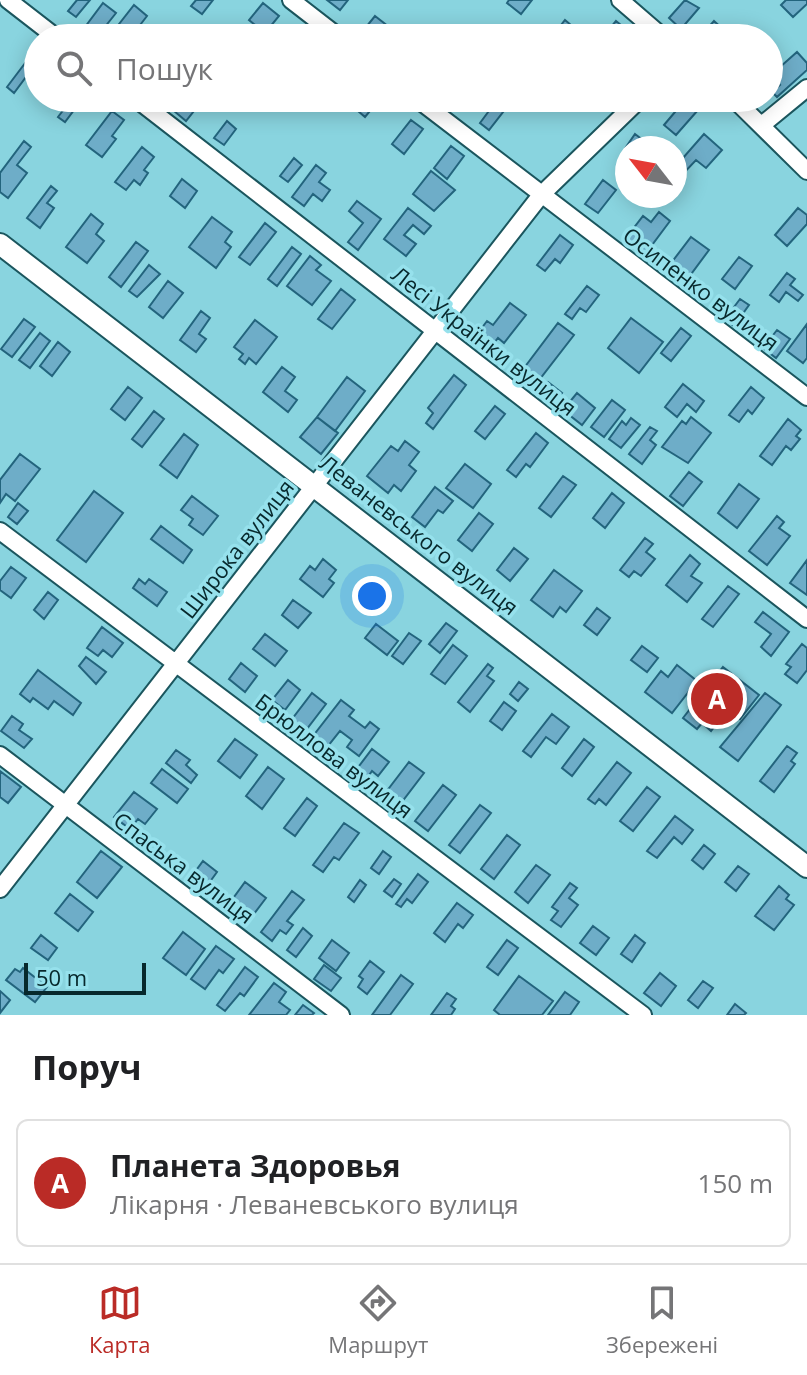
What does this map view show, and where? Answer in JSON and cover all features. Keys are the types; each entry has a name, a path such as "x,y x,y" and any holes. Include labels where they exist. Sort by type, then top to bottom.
{"street":[{"path":"8,0 39,24"},
{"path":"291,0 322,24"},
{"path":"620,0 648,24"},
{"path":"783,108 807,88"},
{"name":"Лесі Українки вулиця","path":"153,112 807,619"},
{"name":"Осипенко вулиця","path":"434,112 807,397"},
{"name":"Широка вулиця","path":"0,889 541,195 627,112"},
{"path":"749,112 807,171"},
{"path":"763,124 778,112"},
{"name":"Леваневського вулиця","path":"0,244 807,867"},
{"name":"Брюллова вулиця","path":"0,531 643,1015"},
{"name":"Спаська вулиця","path":"0,755 341,1015"}],"building":[{"path":"77,0 90,0 76,17 68,11"},
{"path":"196,0 213,0 202,14 191,6"},
{"path":"327,0 348,0 340,10"},
{"path":"509,0 532,0 521,14 507,3"},
{"path":"685,0 699,8 685,24 676,24 669,18"},
{"path":"786,0 807,0 807,4 793,17 781,5"},
{"path":"103,3 116,13 107,24 87,24"},
{"path":"263,3 279,16 272,24 254,24 249,20"},
{"path":"134,5 147,16 141,24 119,24"},
{"path":"375,16 385,24 368,24"},
{"path":"797,52 807,63 807,70 783,92 783,64"},
{"path":"24,65 24,80 14,93 7,87"},
{"path":"62,112 72,112 65,122 58,117"},
{"path":"111,112 124,120 112,136 116,139 102,157 86,145"},
{"path":"175,112 193,112 186,121"},
{"path":"488,112 503,112 489,130 480,123"},
{"path":"675,112 696,112 676,135 664,125"},
{"path":"411,120 423,129 404,154 392,144"},
{"path":"227,121 236,129 224,145 214,138"},
{"path":"704,134 722,150 706,168 696,160 687,170 687,153"},
{"path":"24,141 31,147 17,165 27,173 8,198 0,192 0,173"},
{"path":"451,146 464,156 447,179 434,168"},
{"path":"142,147 154,157 144,170 148,173 140,185 134,180 126,190 115,182"},
{"path":"294,158 302,165 288,182 280,176"},
{"path":"316,165 326,173 319,182 330,190 322,201 313,194 304,206 292,197"},
{"path":"431,171 455,190 434,211 413,194"},
{"path":"182,179 197,191 185,208 170,196"},
{"path":"603,180 615,189 598,213 585,204"},
{"path":"51,186 57,191 47,203 54,208 40,228 27,218"},
{"path":"357,201 381,219 358,250 348,242 363,223 349,211"},
{"path":"408,208 431,226 424,234 413,225 404,235 416,244 406,256 384,239"},
{"path":"798,208 807,215 807,224 787,246 775,235"},
{"path":"659,212 670,221 646,253 626,238 643,216 651,222"},
{"path":"91,214 103,224 96,234 104,241 87,263 66,247"},
{"path":"212,217 232,232 225,242 231,247 216,268 189,247"},
{"path":"265,223 276,232 250,265 239,257"},
{"path":"560,235 573,245 560,263 555,259 545,271 537,265"},
{"path":"691,237 709,250 683,285 665,271"},
{"path":"136,242 148,251 121,287 109,277"},
{"path":"292,247 301,254 277,286 268,279"},
{"path":"310,256 321,265 316,270 331,281 312,305 287,286"},
{"path":"739,257 752,266 735,289 722,279"},
{"path":"149,265 160,274 137,297 129,291"},
{"path":"787,273 795,279 790,285 803,295 798,301 786,292 779,302 770,295"},
{"path":"168,281 183,293 163,318 149,307"},
{"path":"587,286 599,295 586,312 580,308 572,319 565,314"},
{"path":"341,289 355,300 332,329 318,319"},
{"path":"740,299 749,305 734,326 725,319"},
{"path":"510,303 526,315 504,343 498,338 486,353 472,341 487,321 493,325"},
{"path":"201,311 210,318 199,334 206,339 196,352 180,340"},
{"path":"631,318 663,342 639,373 608,348"},
{"path":"24,319 35,327 12,357 1,349"},
{"path":"255,320 277,337 256,364 249,358 245,364 239,359 243,354 234,347"},
{"path":"558,323 574,335 536,384 521,372"},
{"path":"807,324 807,358 803,363 787,351"},
{"path":"681,328 691,336 671,361 661,353"},
{"path":"777,330 790,339 776,358 763,348"},
{"path":"40,333 50,341 30,368 19,360"},
{"path":"58,342 70,352 52,376 40,366"},
{"path":"282,367 295,377 285,391 297,400 288,412 263,392"},
{"path":"454,375 466,385 433,429 426,423 433,413 428,408"},
{"path":"347,377 365,391 335,431 317,417"},
{"path":"548,382 562,393 553,405 538,393"},
{"path":"683,384 704,401 696,412 687,404 677,417 665,407"},
{"path":"128,387 142,398 125,420 111,409"},
{"path":"751,387 764,398 752,414 748,410 739,422 729,415"},
{"path":"577,393 595,408 582,425 563,410"},
{"path":"612,400 625,410 604,437 591,427"},
{"path":"495,406 505,414 485,439 475,431"},
{"path":"154,411 164,419 142,447 132,439"},
{"path":"317,417 338,433 321,454 300,437"},
{"path":"691,417 711,433 688,463 662,447 682,421 686,424"},
{"path":"631,418 640,425 621,448 609,439 622,421 626,425"},
{"path":"788,419 801,430 796,436 800,439 791,450 786,446 772,465 760,456"},
{"path":"650,427 657,431 650,440 656,445 642,464 629,454"},
{"path":"536,433 548,443 530,467 526,464 516,477 507,470"},
{"path":"184,434 198,445 177,478 160,465"},
{"path":"405,441 419,452 409,465 416,471 401,491 394,485 388,493 367,476 391,446 398,451"},
{"path":"20,454 40,469 15,501 6,494 0,503 0,480"},
{"path":"465,464 491,484 473,508 446,488"},
{"path":"689,472 702,482 683,506 670,496"},
{"path":"563,476 576,485 551,517 539,508"},
{"path":"739,484 759,499 737,528 718,513"},
{"path":"435,487 453,501 443,513 438,510 425,527 412,517"},
{"path":"94,491 123,513 86,562 57,540"},
{"path":"612,493 624,503 605,528 593,518"},
{"path":"192,496 218,516 203,535 189,525 193,519 181,510"},
{"path":"18,503 28,511 17,524 8,517"},
{"path":"479,513 493,524 472,551 458,540"},
{"path":"777,516 784,522 779,528 790,536 767,565 749,551"},
{"path":"161,526 192,550 183,563 151,539"},
{"path":"645,538 653,544 646,552 655,559 641,576 634,571 629,577 620,570"},
{"path":"514,548 528,559 510,581 497,570"},
{"path":"690,555 700,564 691,576 702,583 687,602 666,585"},
{"path":"323,559 336,570 329,579 334,583 323,597 300,579 310,566 315,570"},
{"path":"807,560 807,595 790,583"},
{"path":"11,567 26,578 11,598 0,590 0,581"},
{"path":"554,570 582,591 566,612 560,607 553,617 531,600"},
{"path":"139,579 145,584 149,579 167,592 157,606 133,588"},
{"path":"728,586 739,594 713,627 702,619"},
{"path":"48,592 58,600 44,619 34,610"},
{"path":"293,600 311,613 298,628 282,615"},
{"path":"597,608 610,618 597,635 584,625"},
{"path":"763,612 789,632 771,656 761,647 771,634 755,622"},
{"path":"446,623 457,631 440,653 429,644"},
{"path":"376,624 398,641 387,655 365,638"},
{"path":"102,627 123,643 112,657 103,650 98,656 87,648"},
{"path":"409,633 421,641 403,664 392,656"},
{"path":"265,634 287,651 275,666 253,649"},
{"path":"802,644 807,648 807,670 797,683 785,674 791,667 786,664"},
{"path":"453,645 467,656 445,684 431,674"},
{"path":"642,646 658,658 647,672 631,660"},
{"path":"86,657 106,672 96,684 79,666"},
{"path":"241,663 257,676 245,692 229,679"},
{"path":"488,664 493,668 487,676 494,681 470,712 458,702"},
{"path":"677,665 697,681 672,713 645,692 661,671 668,677"},
{"path":"723,667 759,695 740,719 728,709 711,731 702,723 697,729 683,718"},
{"path":"38,670 81,703 73,715 54,701 48,709 33,698 30,702 20,694"},
{"path":"288,680 300,690 285,710 272,700"},
{"path":"519,682 528,689 518,701 510,694"},
{"path":"312,693 326,704 303,734 289,723"},
{"path":"765,693 781,705 738,761 720,747"},
{"path":"341,700 354,710 349,716 365,728 370,722 379,729 359,756 347,747 352,740 340,731 320,756 306,745"},
{"path":"504,702 516,711 502,730 490,721"},
{"path":"552,714 569,727 556,744 546,737 531,757 523,751"},
{"path":"12,716 23,724 19,730 32,739 24,748 1,731"},
{"path":"235,739 257,755 240,778 218,761"},
{"path":"584,739 594,747 572,776 562,768"},
{"path":"787,746 797,753 791,761 795,764 774,792 760,781"},
{"path":"372,749 389,762 378,776 372,771 367,778 356,770"},
{"path":"176,750 190,760 186,765 197,775 191,783 166,763"},
{"path":"409,762 424,773 398,807 383,796"},
{"path":"617,762 631,773 606,805 599,799 595,804 588,799"},
{"path":"268,767 284,779 262,809 246,796"},
{"path":"162,769 188,789 177,803 151,783"},
{"path":"0,771 21,787 8,803 0,797"},
{"path":"443,785 456,795 428,831 415,821"},
{"path":"647,787 660,797 633,831 620,821"},
{"path":"134,792 157,809 145,824 138,819 130,829 114,817"},
{"path":"307,798 317,806 295,836 284,828"},
{"path":"480,805 491,813 460,853 449,845"},
{"path":"675,816 693,830 682,844 674,837 657,858 647,851"},
{"path":"344,823 359,833 339,860 334,857 323,872 313,865"},
{"path":"507,835 520,845 494,879 481,869"},
{"path":"704,845 715,854 703,869 692,860"},
{"path":"101,851 122,867 97,898 77,882"},
{"path":"383,851 391,857 379,874 371,868"},
{"path":"203,861 217,872 204,890 189,880"},
{"path":"536,865 550,875 528,903 515,892"},
{"path":"738,866 749,874 736,891 725,882"},
{"path":"418,874 428,882 412,903 407,899 401,907 396,904"},
{"path":"394,879 401,884 392,897 384,891"},
{"path":"360,880 366,885 354,902 348,897"},
{"path":"245,882 266,898 247,923 226,908"},
{"path":"570,883 577,888 569,898 578,905 561,927 551,920 558,911 552,907"},
{"path":"779,886 789,895 786,899 794,905 774,930 755,916"},
{"path":"292,891 304,900 287,921 293,925 286,934 280,930 272,941 261,932"},
{"path":"70,894 93,912 78,931 55,913"},
{"path":"457,903 473,915 463,928 458,924 445,942 434,933"},
{"path":"593,926 609,938 596,955 580,943"},
{"path":"303,928 312,936 296,957 287,950"},
{"path":"183,932 205,949 186,975 163,958"},
{"path":"41,935 57,948 48,960 31,948"},
{"path":"635,935 645,943 632,962 621,954"},
{"path":"332,940 349,953 336,971 319,958"},
{"path":"507,940 518,948 498,975 487,967"},
{"path":"216,946 234,959 223,973 219,970 205,989 191,979"},
{"path":"370,961 384,972 367,994 358,987 363,979 359,976"},
{"path":"324,965 341,978 331,991 314,979"},
{"path":"245,967 258,977 244,996 240,993 225,1011 217,1005"},
{"path":"23,968 47,987 35,1002 6,980 15,969 20,972"},
{"path":"660,973 676,986 661,1006 644,993"},
{"path":"401,975 413,984 390,1015 372,1015"},
{"path":"519,976 553,1001 542,1015 500,1015 494,1010"},
{"path":"703,981 713,988 698,1008 688,1000"},
{"path":"274,983 286,992 279,1002 290,1010 286,1015 249,1015"},
{"path":"0,991 10,1000 0,1013"},
{"path":"565,992 579,1002 570,1015 548,1015"},
{"path":"447,993 456,999 451,1006 455,1009 451,1015 431,1015"},
{"path":"735,1004 746,1013 744,1015 727,1015"},
{"path":"303,1005 314,1013 295,1015"}],"place":[{"name":"Планета Здоровья","path":"717,699"}]}
